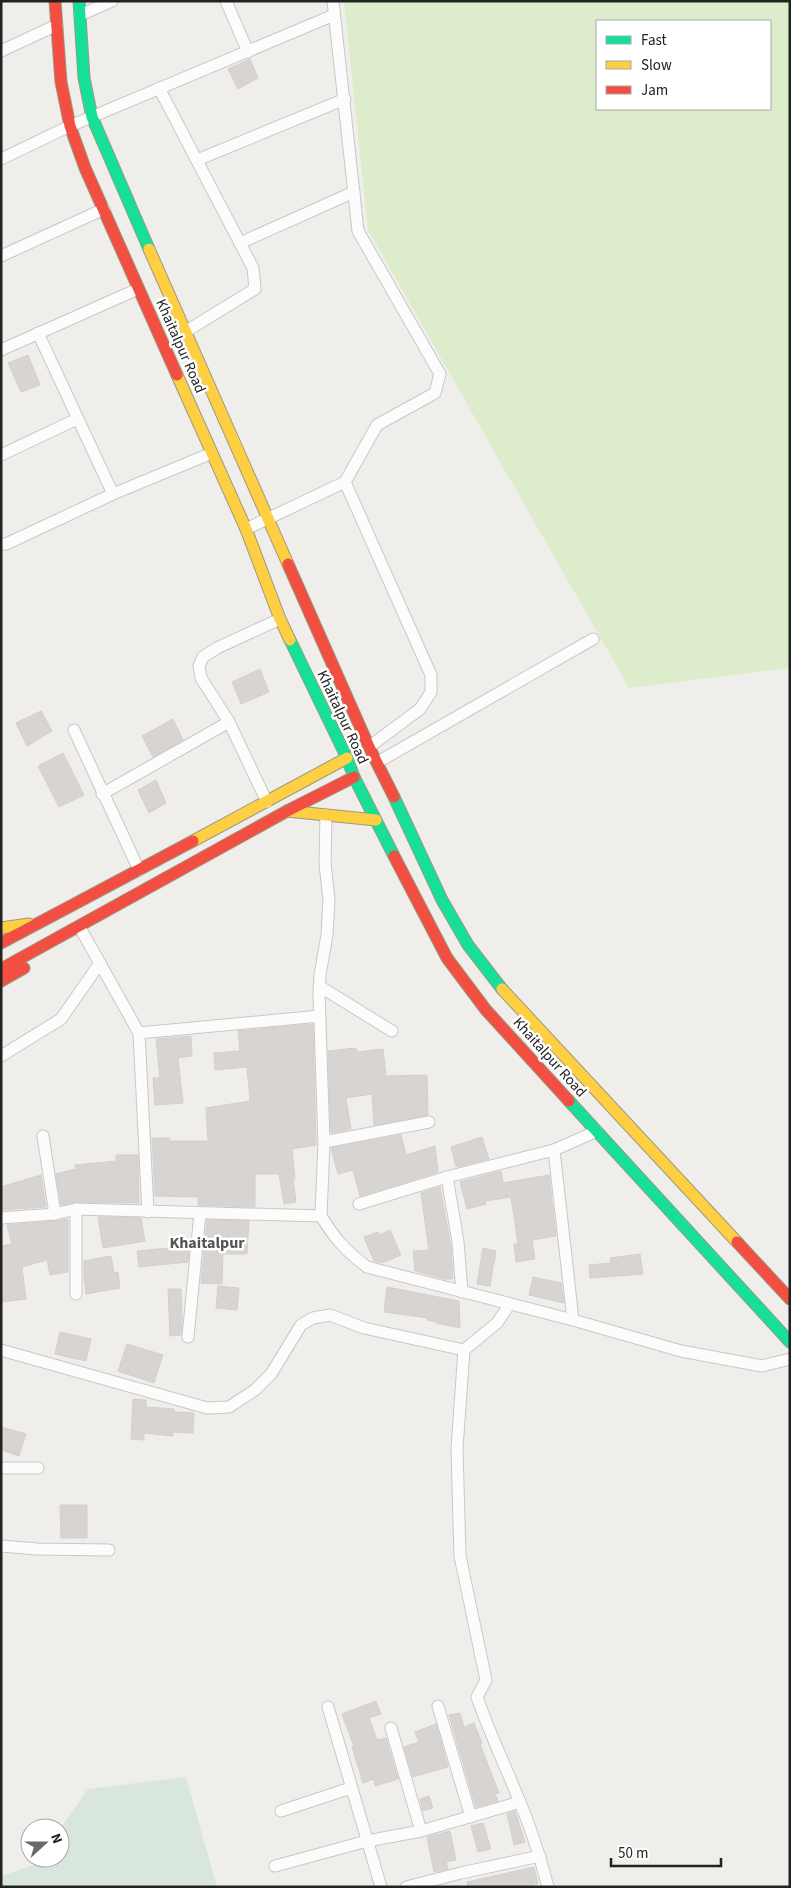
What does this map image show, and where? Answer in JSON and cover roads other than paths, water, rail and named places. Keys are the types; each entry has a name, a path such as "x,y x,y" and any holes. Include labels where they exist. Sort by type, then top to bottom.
{"street":[{"name":"Khaitalpur Road","path":"55,1 61,82 70,126 85,168 246,529 280,620 347,758 354,777 447,958 486,1010 790,1342"},
{"name":"Khaitalpur Road","path":"79,1 84,78 92,117 110,162 369,747 378,762 442,900 468,945 501,988 790,1300"},
{"path":"80,15 112,1"},
{"path":"226,1 248,52"},
{"path":"246,529 345,482 377,425 435,393 440,374 358,231 333,1"},
{"path":"1,159 70,126 334,15"},
{"path":"1,51 58,25"},
{"path":"159,88 253,268 255,289 185,332"},
{"path":"197,160 345,100"},
{"path":"240,243 354,192"},
{"path":"1,256 104,209"},
{"path":"1,350 138,289"},
{"path":"38,333 113,494"},
{"path":"1,455 77,419"},
{"path":"1,544 6,544 113,494 212,453"},
{"path":"345,482 431,675 431,692 420,709 369,747"},
{"path":"267,802 229,722 201,678 199,666 203,657 217,648 280,620"},
{"path":"378,762 593,639"},
{"path":"102,794 229,722"},
{"path":"74,730 102,794 139,870"},
{"path":"2,943 347,758"},
{"path":"1,969 287,811 354,777"},
{"path":"287,811 376,820"},
{"path":"326,815 325,864 329,900 327,935 319,986 324,1142 320,1216 336,1239 350,1254 367,1267 573,1320 681,1351 762,1366 790,1359"},
{"path":"1,928 40,922"},
{"path":"79,926 139,1033 148,1212"},
{"path":"1,981 40,959 79,926"},
{"path":"1,1056 61,1019 100,963"},
{"path":"319,986 392,1031"},
{"path":"139,1033 320,1016"},
{"path":"324,1142 429,1122"},
{"path":"359,1204 447,1177 554,1150 597,1131"},
{"path":"43,1136 55,1214"},
{"path":"554,1150 573,1320"},
{"path":"447,1177 458,1242 462,1292"},
{"path":"1,1218 55,1214 76,1210 320,1216"},
{"path":"76,1210 76,1294"},
{"path":"188,1337 200,1213"},
{"path":"509,1304 497,1323 464,1350 456,1448 460,1556 486,1680 477,1697 520,1802 540,1856 548,1887"},
{"path":"1,1350 207,1408 229,1407 255,1390 271,1374 301,1325 313,1318 330,1315 364,1328 464,1350"},
{"path":"1,1468 38,1468"},
{"path":"1,1546 37,1549 109,1550"},
{"path":"438,1706 471,1817"},
{"path":"328,1707 381,1887"},
{"path":"391,1728 421,1831"},
{"path":"281,1811 351,1788"},
{"path":"275,1866 367,1841 421,1831 520,1802"},
{"path":"406,1887 540,1856"}],"district":[{"name":"Khaitalpur","path":"207,1242"}]}
